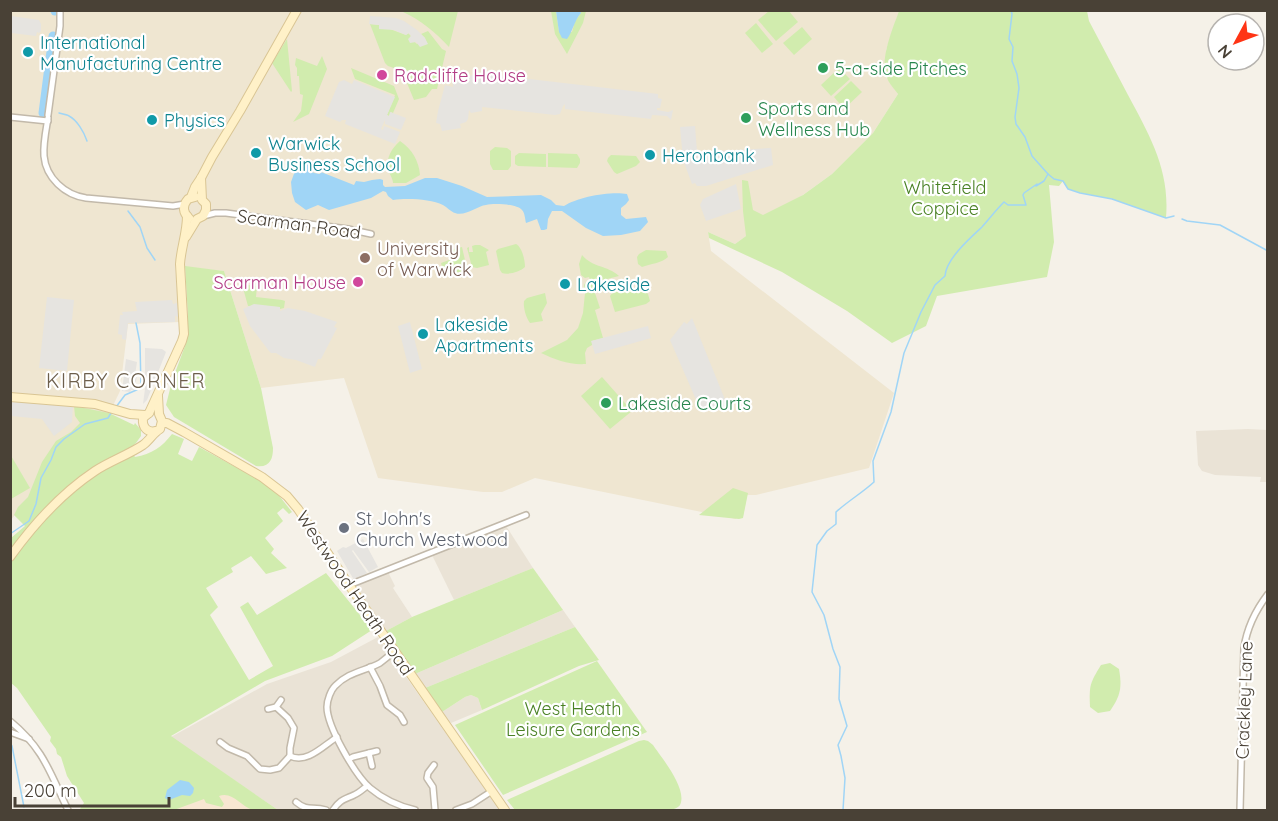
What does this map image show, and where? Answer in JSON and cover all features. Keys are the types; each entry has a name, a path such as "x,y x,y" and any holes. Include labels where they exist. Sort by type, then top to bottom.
{"street":[{"path":"60,10 60,26 44,150 45,162 53,178 65,190 81,197 173,206 185,210 193,219 200,218"},
{"path":"140,447 145,438 143,418 158,396 184,334 180,264 185,239 185,210 195,187 296,10"},
{"path":"10,117 48,118"},
{"path":"185,239 206,210 201,178"},
{"path":"191,197 204,202"},
{"name":"Scarman Road","path":"204,202 226,213"},
{"name":"Scarman Road","path":"200,218 215,213 226,213 363,231 371,234"},
{"path":"10,557 39,522 81,481 140,447 160,429 162,423 158,396"},
{"path":"10,397 74,402 120,411 159,414"},
{"path":"120,411 150,431 156,431"},
{"name":"Westwood Heath Road","path":"162,423 167,423 184,432 262,477 278,488 298,509 505,810"},
{"path":"349,585 526,515"},
{"name":"Crackley Lane","path":"1240,810 1245,636 1253,615 1268,594"},
{"path":"394,650 387,658 349,675 335,686 329,696 327,706 337,737 361,779 380,796 404,809 415,810"},
{"path":"370,667 387,705 404,722"},
{"path":"268,709 276,706 281,700"},
{"path":"220,742 247,756 260,769 279,768 290,756 294,728 276,706"},
{"path":"10,721 30,740 45,761 69,810"},
{"path":"10,732 30,740"},
{"path":"290,756 303,759 337,737"},
{"path":"349,759 377,751"},
{"path":"369,753 372,766"},
{"path":"434,765 428,772 427,778 433,787 435,810"},
{"path":"333,810 344,798 357,795 368,786"},
{"path":"456,810 472,804 492,791"},
{"path":"296,802 307,809 326,810"}],"shaded area":[{"name":"University of Warwick","path":"11,11 899,11 886,50 886,77 898,94 873,133 832,174 735,244 708,232 711,251 894,393 869,468 756,495 745,495 736,519 535,478 502,492 483,492 378,478 344,378 261,388 224,271 175,266 180,322 128,324 120,391 109,414 34,490 11,520"},
{"path":"11,16 39,20 41,31 37,32 36,36 11,33"},
{"path":"370,16 396,18 404,21 417,30 428,44 420,47 416,42 410,43 409,33 406,35 394,30 379,29 379,25 369,24"},
{"path":"480,74 482,80 487,80 486,74 658,94 658,98 662,99 660,108 657,110 668,112 673,110 671,120 667,116 652,115 651,119 565,109 565,104 560,114 555,115 482,107 482,111 471,113 469,110 468,119 460,124 461,128 442,131 440,124 436,123 445,85 453,87 452,79"},
{"path":"344,80 352,84 354,80 395,97 387,115 389,116 390,112 406,118 401,130 385,124 385,120 381,129 383,130 384,126 400,132 395,144 345,124 346,120 340,122 325,116 339,82"},
{"path":"695,126 697,152 771,148 773,165 706,186 692,184 683,160 680,127"},
{"path":"736,184 741,209 706,221 700,205 703,199"},
{"path":"47,297 74,300 67,371 39,368"},
{"path":"172,300 173,304 177,303 179,317 175,316 175,322 128,323 126,340 118,334 120,315 123,315 122,312 137,311 135,302"},
{"path":"254,304 280,307 280,311 288,308 305,311 337,322 334,327 337,328 315,367 269,351 250,326 243,309"},
{"path":"692,318 728,407 701,411 670,340 684,322 687,324"},
{"path":"410,322 422,369 410,373 398,326"},
{"path":"648,326 651,338 595,354 591,341"},
{"path":"145,348 162,349 166,352 147,400 143,404 145,389"},
{"path":"126,359 137,362 134,390 130,392 122,391"},
{"path":"11,402 73,406 72,422 54,436 42,419 11,416"},
{"path":"1267,430 1267,482 1260,482 1261,477 1215,475 1202,471 1198,465 1196,431"},
{"path":"506,526 533,568 454,600 432,555"},
{"path":"363,539 378,567 369,572 353,550 367,573 354,580 337,551"},
{"path":"388,572 395,586 393,588 412,617 386,631 358,586"},
{"path":"563,610 575,627 425,688 415,674"},
{"path":"378,637 500,810 278,810 171,737 267,684 331,662"},
{"path":"471,695 478,698 482,710 451,723 442,712"},
{"path":"233,782 278,810 168,810"}],"green space":[{"path":"407,10 458,11 449,47 428,27 403,12"},
{"path":"788,10 798,22 776,41 758,20 769,11"},
{"path":"551,11 556,11 559,32 572,32 580,11 586,11 583,23 567,54 555,34"},
{"name":"Whitefield Coppice","path":"899,11 1087,11 1089,21 1157,154 1165,184 1166,218 1112,199 1068,189 1063,181 1059,186 1049,185 1054,242 1047,277 937,296 926,326 892,343 847,311 782,272 709,238 708,232 735,244 746,236 742,180 748,181 753,210 763,215 803,195 832,174 873,133 898,94 887,78 885,62 888,44"},
{"path":"756,23 773,44 762,53 745,33"},
{"path":"370,24 406,35 408,33 417,44 425,38 421,34 428,31 446,51 437,89 432,89 426,97 414,100 402,71 385,63"},
{"path":"802,27 812,39 794,55 783,43"},
{"path":"287,39 292,91 291,92 272,63"},
{"path":"322,56 327,69 309,114 293,122 301,111 303,95 300,94 296,58 317,66"},
{"path":"351,68 394,86 399,99 393,113 387,115 395,95 355,79"},
{"path":"839,68 850,79 831,96 821,85"},
{"path":"851,81 862,92 844,109 834,97"},
{"path":"400,141 414,156 420,175 406,183 393,183 388,161 392,150"},
{"path":"495,147 507,148 511,151 511,166 508,170 493,170 490,164 490,151"},
{"path":"519,153 546,154 546,167 518,166 515,164 515,156"},
{"path":"548,153 577,154 580,163 577,168 548,167"},
{"path":"611,155 636,156 640,162 617,174 607,161"},
{"path":"516,244 524,257 525,267 514,273 502,273 496,251"},
{"path":"472,246 489,250 486,252 489,265 472,267 467,248 469,247 469,252 473,252"},
{"path":"462,247 467,269 446,275 441,263 449,260 453,249"},
{"path":"646,250 666,251 668,257 642,267 638,264 637,257"},
{"path":"582,255 619,276 599,281 594,290 600,308 595,310 603,338 592,341 592,345 587,348 586,364 574,364 541,353 567,340 578,328 583,313 584,285 590,280 589,277 585,278 581,275 579,264"},
{"path":"185,266 224,271 261,388 273,448 271,459 265,466 256,466 174,417 166,405 185,346 188,316"},
{"path":"248,281 248,285 257,286 256,297 285,301 284,308 248,306 243,284"},
{"path":"613,292 646,292 650,301 615,312 610,296"},
{"path":"545,293 547,303 541,314 543,321 530,323 525,312 524,301"},
{"name":"Lakeside Courts","path":"602,377 632,411 610,429 581,396"},
{"path":"74,406 109,413 134,425 135,423 141,430 141,436 129,449 86,473 38,516 11,552 11,538 25,526 14,515 28,497 42,462 56,441 80,423 75,416"},
{"path":"172,434 184,439 178,454 192,461 199,447 263,482 277,493 292,512 289,514 283,508 277,513 283,521 265,538 274,549 271,553 287,568 266,574 251,556 231,568 233,572 206,588 218,607 210,615 249,680 273,666 240,607 248,602 257,615 326,573 372,630 332,656 265,681 171,736 278,810 253,810 233,797 224,795 219,796 224,804 222,807 206,803 204,799 174,810 80,810 84,803 67,776 61,757 50,741 51,737 17,688 11,683 10,562 13,557 31,534 72,492 105,468 133,454 135,457 152,452"},
{"path":"10,454 30,488 11,499 10,499"},
{"path":"733,488 748,493 743,518 699,515"},
{"path":"533,568 563,610 415,674 386,631 412,617"},
{"path":"575,627 599,660 579,666 482,710 478,698 471,695 442,712 425,688"},
{"name":"West Heath Leisure Gardens","path":"597,661 647,732 503,795 455,725"},
{"path":"1110,663 1119,669 1120,691 1110,711 1098,713 1090,707 1091,684 1101,665"},
{"path":"644,740 653,745 677,782 681,798 679,806 672,810 515,810 507,800 639,741"}],"water":[{"path":"556,11 580,11 581,13 567,39 562,38 559,32"},
{"path":"306,163 314,173 320,174 321,172 354,185 356,181 380,179 383,180 385,187 405,186 425,178 437,178 487,197 541,195 556,205 564,206 594,196 612,193 627,194 629,200 621,208 621,215 626,219 646,217 648,222 640,231 603,236 586,228 562,211 552,211 547,229 541,230 537,219 526,223 523,211 515,206 490,204 459,214 432,201 393,200 383,191 371,198 329,210 318,205 306,210 295,202 291,182 295,171"},
{"path":"180,780 189,782 194,788 193,793 190,796 182,795 169,800 165,798 167,790"}],"waterway":[{"path":"843,810 845,778 838,745 847,726 839,699 840,667 824,615 812,592 817,545 827,531 836,524 836,512 874,482 873,461 891,412 904,353 935,285 945,276 946,269 959,249 1004,202 1008,205 1026,205 1024,193 1044,181 1048,174 1032,156 1025,137 1016,124 1019,88 1012,61 1013,47 1009,39 1011,10"},
{"path":"43,113 53,36"},
{"path":"42,119 43,113"},
{"path":"59,113 75,120 87,141"},
{"path":"1048,174 1054,179 1063,181 1068,189 1112,199 1166,218 1174,216"},
{"path":"128,211 140,227 147,248 155,260"},
{"path":"1182,219 1220,225 1268,251"},
{"path":"116,407 125,395 141,388 140,343 136,323"},
{"path":"10,534 29,521 36,504 41,478 56,447 85,424 108,418 111,413"},
{"path":"10,743 24,807"}],"place":[{"name":"International Manufacturing Centre","path":"28,52"},
{"name":"5-a-side Pitches","path":"823,68"},
{"name":"Radcliffe House","path":"382,75"},
{"name":"Sports and Wellness Hub","path":"746,118"},
{"name":"Physics","path":"152,120"},
{"name":"Warwick Business School","path":"256,153"},
{"name":"Heronbank","path":"650,155"},
{"name":"University of Warwick","path":"365,258"},
{"name":"Scarman House","path":"358,282"},
{"name":"Lakeside","path":"565,284"},
{"name":"Lakeside Apartments","path":"423,334"},
{"name":"Lakeside Courts","path":"606,403"},
{"name":"St John's Church Westwood","path":"344,528"}],"district":[{"name":"KIRBY CORNER","path":"126,380"}]}
